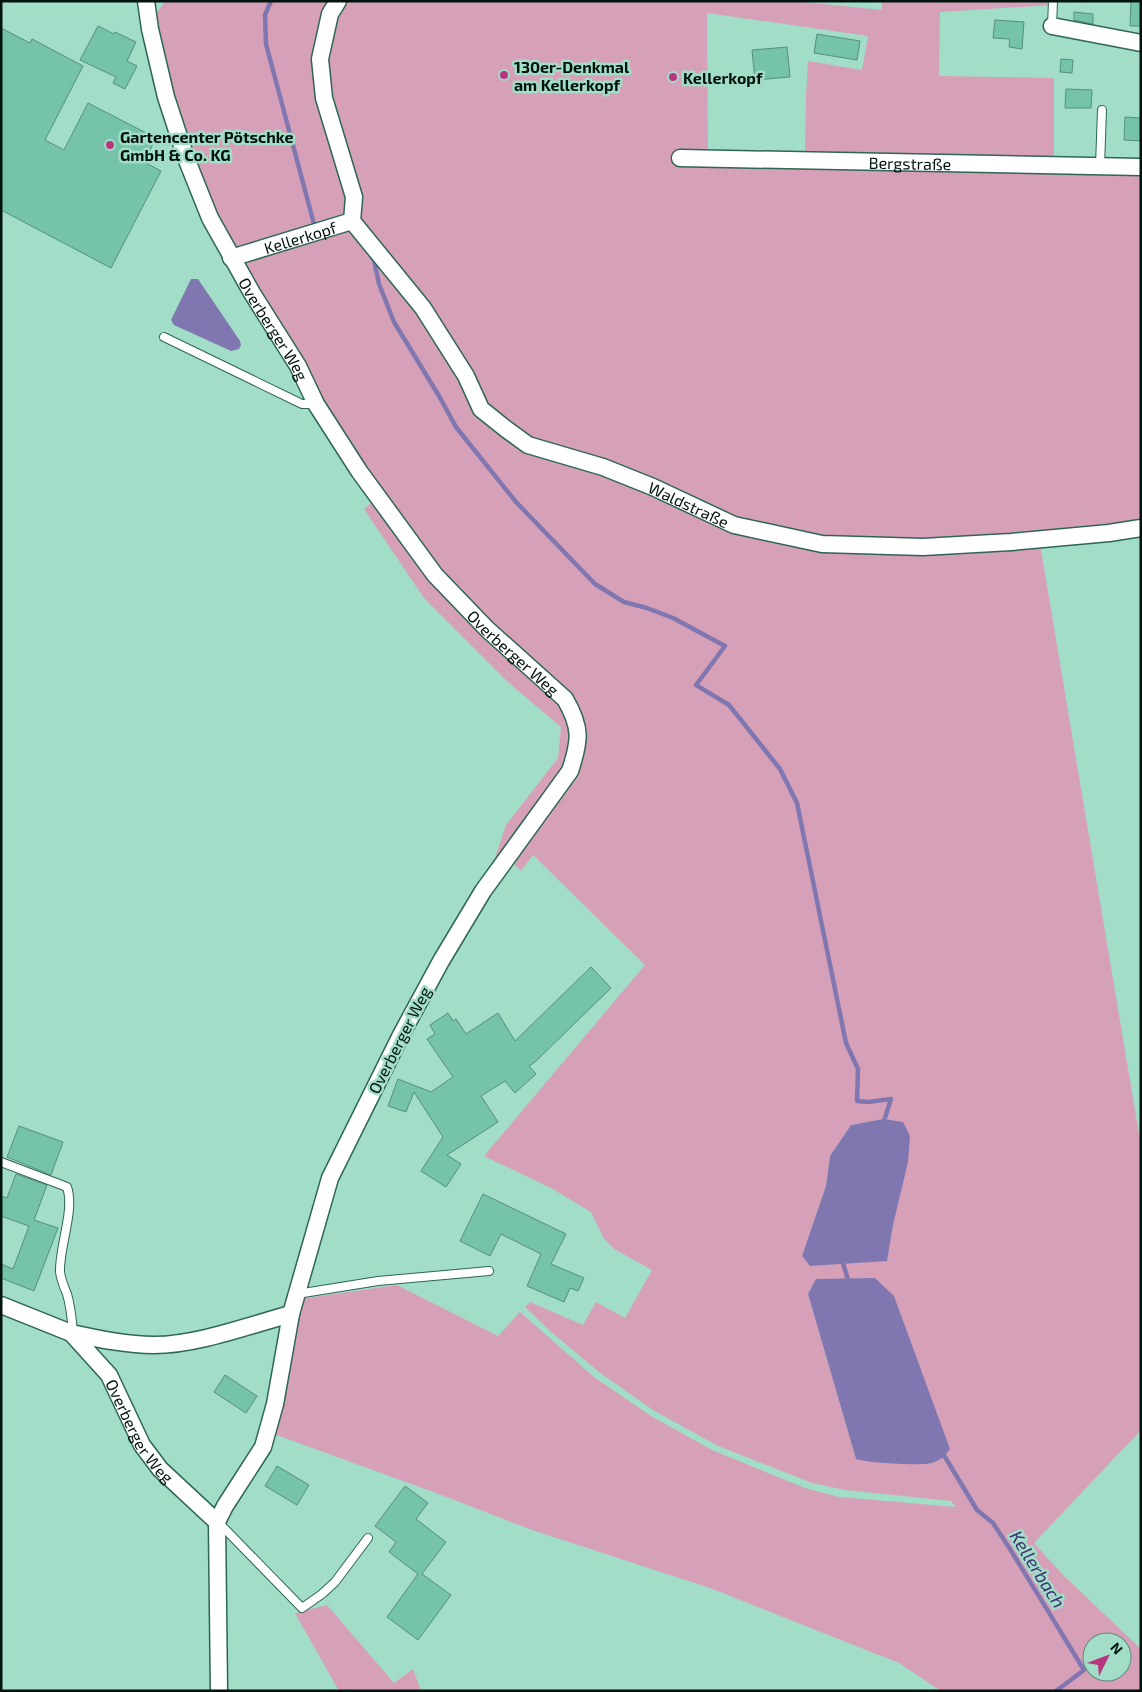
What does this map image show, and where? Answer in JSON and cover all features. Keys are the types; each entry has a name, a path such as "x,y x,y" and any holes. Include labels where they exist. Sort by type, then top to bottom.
{"street":[{"name":"Overberger Weg","path":"146,1 150,29 166,97 186,158 210,218 231,258 298,366 316,404 359,471 435,575 487,629 565,699 574,714 578,728 578,748 570,771 483,891 441,961 401,1034 330,1178 292,1314 275,1404 263,1447 225,1506 217,1522 219,1691"},
{"name":"Kellerkopf","path":"231,258 352,221 354,197 324,98 320,58 330,14 338,1"},
{"path":"1052,26 1141,43"},
{"name":"Bergstraße","path":"680,158 1141,167"},
{"name":"Waldstraße","path":"352,221 423,308 466,376 481,409 528,445 603,467 734,525 822,544 923,547 1011,542 1141,528"},
{"name":"Overberger Weg","path":"1,1305 72,1333 116,1342 156,1345 203,1339 292,1314"},
{"name":"Overberger Weg","path":"72,1333 109,1375 142,1445 160,1469 217,1522"}],"lane":[{"path":"1052,26 1053,1"},
{"path":"1100,166 1102,110"},
{"path":"164,337 302,404 316,404"},
{"path":"1,1162 67,1187 69,1193 68,1212 60,1271 72,1312 72,1333"},
{"path":"297,1294 378,1281 489,1271"},
{"path":"217,1522 302,1608 335,1582 368,1538"}],"shaded area":[{"path":"165,1 335,1 317,58 351,197 349,219 234,249 216,213 200,174 175,96 156,14"},
{"path":"342,1 793,1 882,10 882,1 1051,1 1051,5 940,12 939,76 1054,78 1054,163 805,154 808,61 862,70 868,36 707,13 708,153 1141,173 1141,521 1012,539 822,541 735,523 529,442 482,407 355,221 321,58"},
{"path":"352,224 506,431 653,489 823,547 1040,544 1141,1146 1141,1430 1034,1543 1062,1574 1123,1632 1082,1632 1082,1682 1132,1682 1132,1640 1141,1649 1141,1691 941,1691 899,1663 710,1588 535,1531 271,1433 300,1299 397,1285 498,1336 520,1312 594,1377 651,1416 712,1450 805,1488 839,1497 956,1507 951,1501 845,1490 812,1483 716,1445 653,1410 599,1372 550,1331 525,1307 530,1302 583,1325 596,1302 625,1318 652,1270 614,1249 603,1237 591,1212 551,1188 484,1156 645,965 533,855 521,871 509,859 572,772 582,726 436,573 361,470 236,260","holes":["883,1119 893,1225 887,1261 802,1256 826,1186 830,1156 851,1125","816,1279 856,1459 808,1294"]},
{"path":"191,279 198,279 240,341 239,349 231,351 174,325 171,320"},
{"path":"374,501 562,701 575,729 566,769 505,854 495,858 506,825 558,758 561,727 509,683 424,598 364,509"},
{"path":"883,1119 903,1122 910,1136 908,1162 893,1225 887,1261 810,1266 802,1256 826,1186 830,1156 851,1125"},
{"path":"875,1278 894,1296 950,1449 942,1458 932,1463 894,1464 856,1459 808,1294 816,1279"},
{"path":"327,1605 394,1683 413,1669 421,1691 339,1691 295,1613"}],"building":[{"path":"1131,1 1141,1 1141,26 1130,26"},
{"path":"1074,12 1093,14 1093,24 1074,20"},
{"path":"995,20 1024,22 1022,49 1009,47 1010,39 993,38"},
{"path":"98,26 136,42 127,61 137,66 125,89 113,83 116,77 80,60"},
{"name":"Gartencenter Pötschke GmbH & Co. KG","path":"1,28 30,43 32,39 83,66 45,140 64,150 88,103 156,138 144,162 161,171 111,268 1,210"},
{"path":"817,34 860,41 857,60 814,53"},
{"path":"787,47 790,77 755,80 752,50"},
{"path":"1061,59 1073,60 1072,73 1060,72"},
{"path":"1066,89 1092,90 1091,108 1065,108"},
{"path":"1125,117 1141,118 1141,141 1124,140"},
{"path":"591,967 611,988 529,1066 536,1074 515,1093 505,1081 481,1096 498,1122 447,1155 461,1164 446,1187 421,1171 443,1137 414,1092 406,1112 388,1106 398,1079 431,1092 453,1077 427,1039 435,1034 430,1025 448,1013 453,1021 456,1019 466,1034 498,1013 515,1041"},
{"path":"19,1126 63,1142 51,1175 7,1157"},
{"path":"16,1174 47,1185 34,1220 58,1228 34,1291 1,1278 1,1264 13,1269 29,1226 1,1216 1,1196 7,1198"},
{"path":"483,1194 566,1234 551,1264 584,1278 578,1291 570,1288 564,1302 527,1286 541,1254 501,1234 490,1256 460,1241"},
{"path":"225,1375 257,1396 246,1413 214,1392"},
{"path":"277,1466 309,1485 297,1505 265,1486"},
{"path":"405,1486 428,1503 416,1519 446,1542 422,1574 451,1595 418,1640 387,1617 418,1574 389,1552 396,1542 375,1526"}],"waterway":[{"path":"271,1 265,15 266,44 314,224"},
{"path":"371,256 374,260 379,284 394,322 456,427 516,502 595,584 624,602 673,618 725,646 696,685 729,705 780,769 797,803 846,1043 858,1069 857,1101 868,1102 891,1099 883,1124"},
{"path":"842,1260 849,1283"},
{"name":"Kellerbach","path":"942,1452 977,1510 993,1523 1010,1549 1084,1670 1056,1691"}],"place":[{"name":"130er-Denkmal am Kellerkopf","path":"504,75"},
{"name":"Kellerkopf","path":"673,77"},
{"name":"Gartencenter Pötschke GmbH & Co. KG","path":"110,145"}]}
